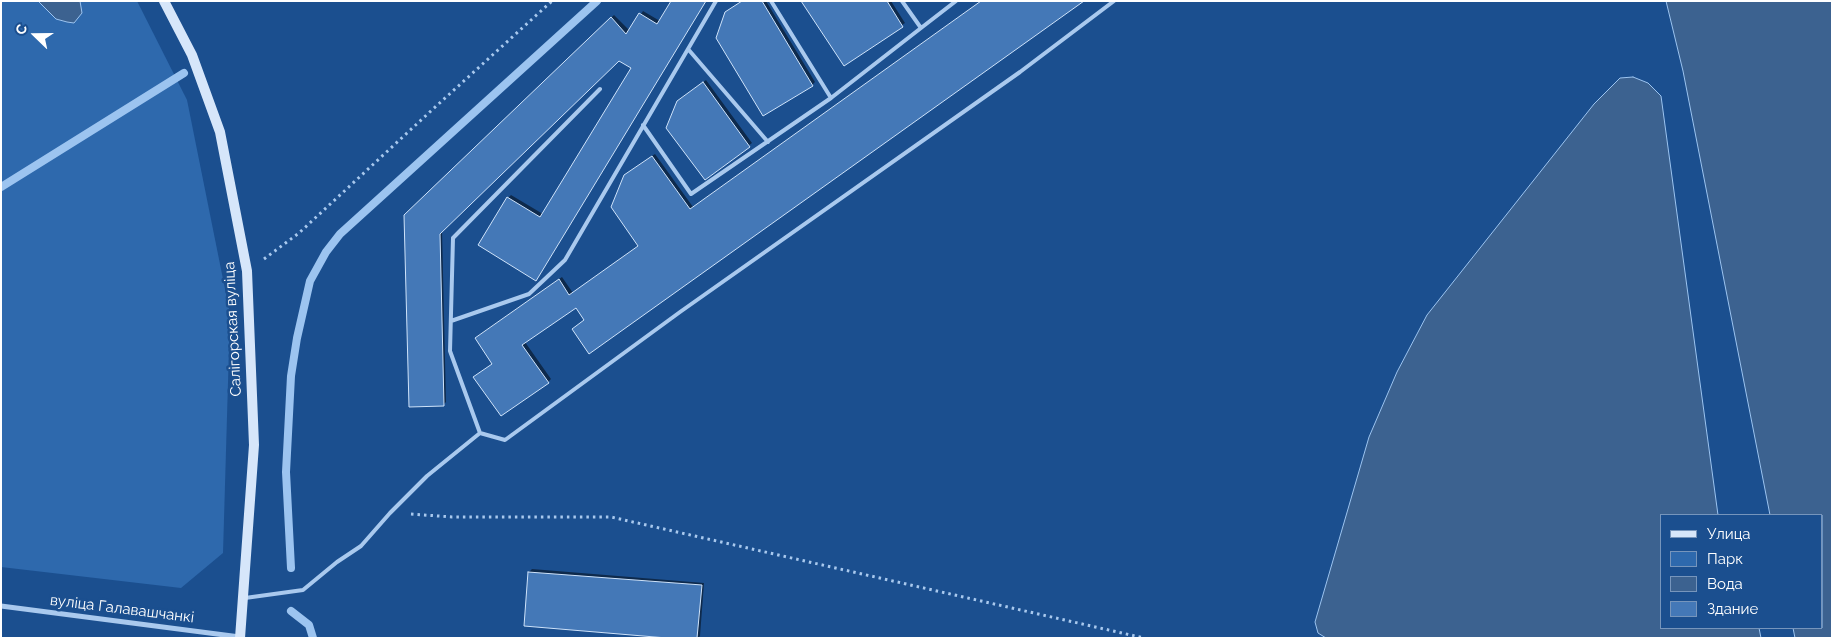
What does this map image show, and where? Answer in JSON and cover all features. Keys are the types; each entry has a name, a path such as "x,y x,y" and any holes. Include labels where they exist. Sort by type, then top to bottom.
{"main road":[{"name":"Салігорская вуліца","path":"164,1 192,55 220,132 247,271 254,444 240,638"}],"street":[{"name":"вуліца Галавашчанкі","path":"1,606 240,638"}],"lane":[{"path":"451,321 529,294 565,260 716,1"},
{"path":"771,1 831,98"},
{"path":"902,1 921,28"},
{"path":"643,125 691,194 831,98 956,1"},
{"path":"480,433 505,440 680,312 1020,72 1114,1"},
{"path":"688,49 768,142"},
{"path":"480,433 450,351 453,238 600,90"},
{"path":"243,599 303,590 337,562 361,546 390,513 428,476 480,433"}],"path":[{"path":"247,271 299,234 432,109 552,1"},
{"path":"390,513 452,517 610,518 1144,638"}],"green space":[{"path":"1,1 137,1 187,100 230,314 223,553 181,588 1,567"}],"water":[{"path":"38,1 80,1 82,13 74,23 56,19"},
{"path":"1666,1 1832,1 1832,638 1795,638 1793,629 1823,629 1823,514 1770,514 1683,71"},
{"path":"1633,77 1648,83 1661,96 1718,514 1660,514 1660,629 1759,629 1761,638 1326,638 1318,633 1315,622 1369,437 1397,372 1427,315 1594,104 1620,78"}],"building":[{"path":"671,1 706,1 536,281 478,245 507,197 540,217 631,68 619,61 440,234 444,406 409,407 404,215 611,17 626,34 639,13 657,24"},
{"path":"742,1 762,1 813,86 763,116 716,38 725,12"},
{"path":"801,1 887,1 903,27 844,66"},
{"path":"981,1 1084,1 589,354 572,329 584,320 576,308 522,345 549,383 501,416 473,377 492,364 475,338 559,279 569,295 638,246 611,207 624,175 652,156 690,209"},
{"path":"703,82 750,147 705,180 666,128 677,101"},
{"path":"528,572 702,585 697,638 667,638 524,626"}],"waterway":[{"path":"291,568 286,472 291,376 297,338 310,281 326,252 340,234 597,1"},
{"path":"1,187 184,73"},
{"path":"291,611 309,625 313,638"}]}
